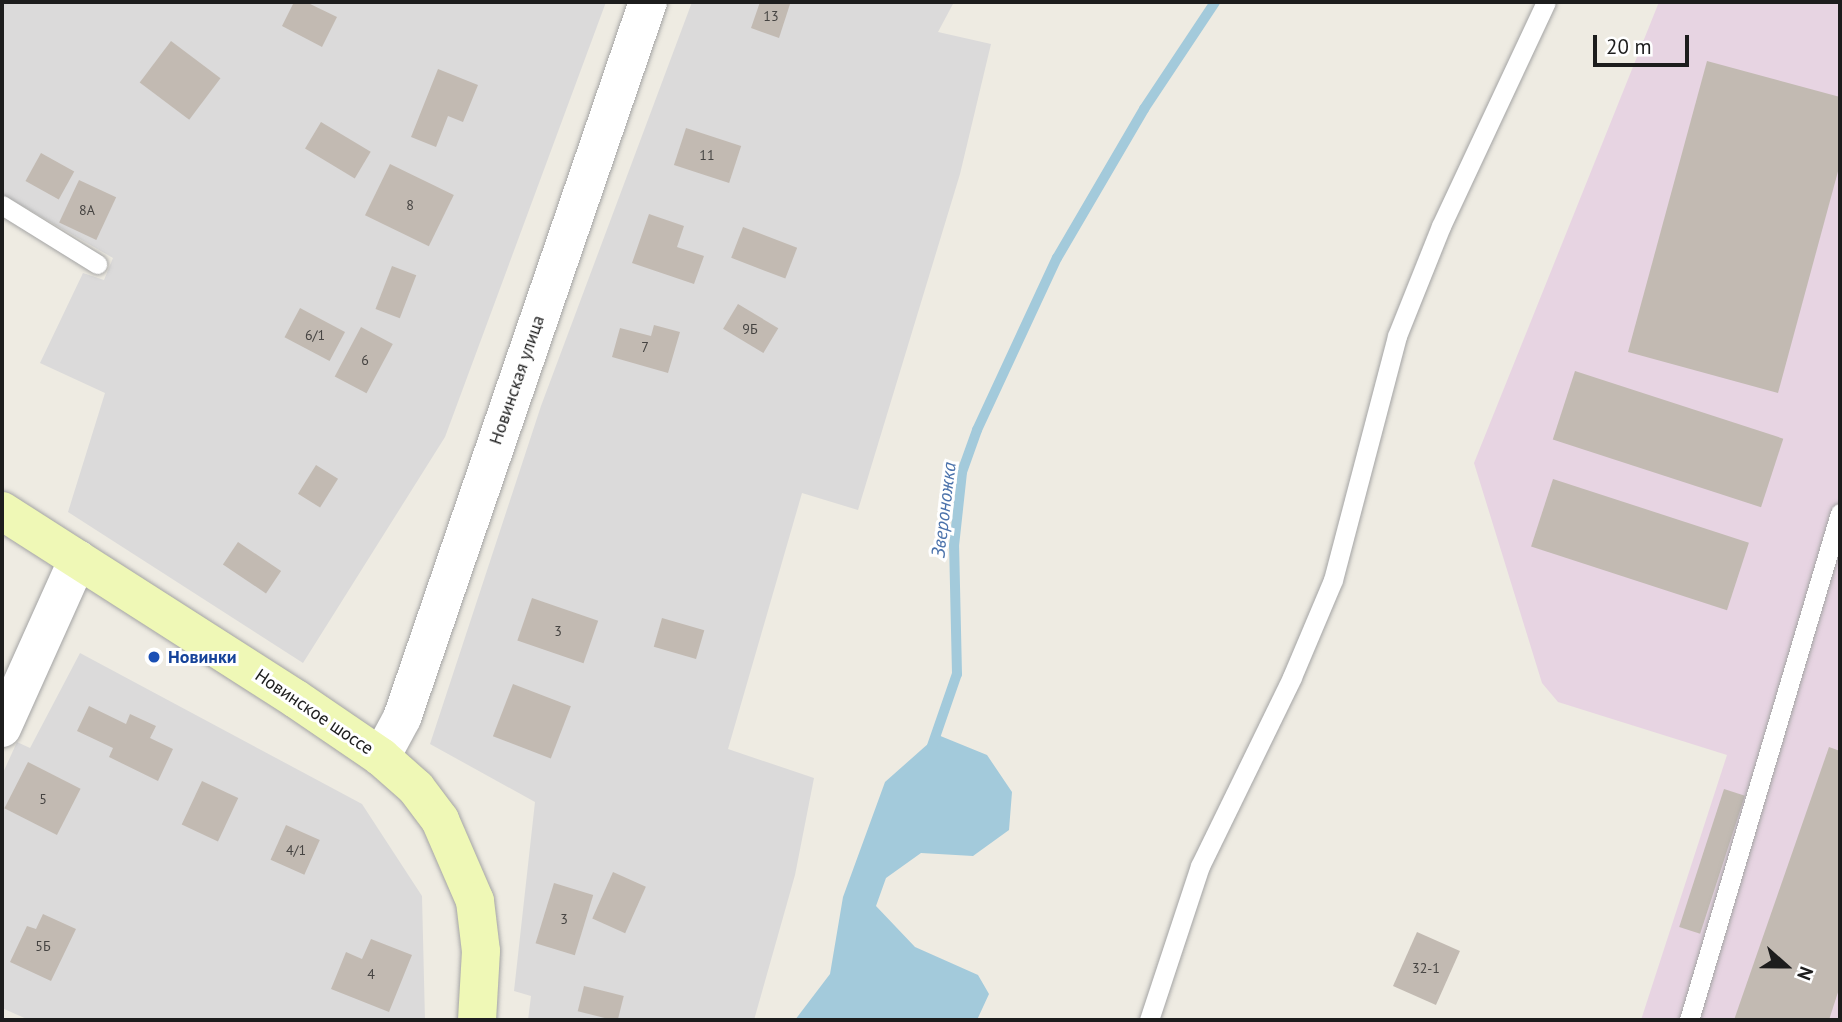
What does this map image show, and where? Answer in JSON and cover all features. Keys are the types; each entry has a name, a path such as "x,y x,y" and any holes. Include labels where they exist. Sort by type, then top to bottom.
{"main road":[{"name":"Новинское шоссе","path":"2,510 381,757 416,788 456,852 475,901 481,951 477,1020"}],"street":[{"name":"Новинская улица","path":"381,757 402,718 424,656 648,2"},
{"path":"2,728 78,559"}],"lane":[{"path":"1149,1020 1200,866 1292,677 1333,580 1397,336 1441,226 1546,2"},
{"path":"2,205 97,264"},
{"path":"1689,1020 1840,513"}],"shaded area":[{"path":"2,2 606,2 445,437 303,663 68,512 105,393 40,363 83,273 104,280 113,258 2,194"},
{"path":"692,2 954,2 938,32 991,44 960,174 858,510 802,493 728,749 814,778 795,875 754,1020 528,1020 531,996 514,991 535,802 430,744 541,406"},
{"path":"1659,2 1840,2 1840,1020 1641,1020 1727,755 1558,702 1542,683 1474,463"},
{"path":"80,653 362,804 422,896 425,1020 29,1020 2,1008 2,775 17,742 30,748"}],"water":[{"path":"938,735 987,755 1012,792 1009,830 973,856 921,853 886,878 876,906 915,947 978,975 989,994 977,1020 795,1020 830,974 843,897 885,782"}],"building":[{"path":"294,2 306,2 337,17 322,47 282,26"},
{"path":"760,2 790,4 779,38 751,28"},
{"path":"171,41 221,78 189,120 140,83"},
{"path":"1707,61 1840,97 1840,164 1778,393 1628,352"},
{"path":"438,69 478,85 463,122 448,116 436,147 411,137"},
{"path":"321,122 371,152 355,178 305,149"},
{"path":"686,128 741,146 729,183 674,165"},
{"path":"41,153 74,171 59,199 25,181"},
{"path":"390,164 454,195 429,246 365,215"},
{"path":"79,180 116,197 96,240 59,223"},
{"path":"649,214 684,226 677,247 704,256 694,284 632,263"},
{"path":"743,227 797,248 785,279 731,258"},
{"path":"392,266 416,275 400,318 376,309"},
{"path":"738,304 778,328 763,353 723,329"},
{"path":"300,308 345,332 330,361 285,337"},
{"path":"654,325 680,332 668,373 612,357 620,328 651,336"},
{"path":"361,327 393,344 366,393 335,376"},
{"path":"1575,371 1783,439 1761,507 1553,439"},
{"path":"316,465 338,479 320,508 298,494"},
{"path":"1553,479 1749,543 1727,610 1531,547"},
{"path":"238,542 281,571 266,593 223,564"},
{"path":"532,598 598,621 584,663 517,641"},
{"path":"662,618 704,630 696,659 654,647"},
{"path":"513,684 571,706 551,758 493,736"},
{"path":"89,706 126,724 130,714 156,726 150,738 173,749 158,781 109,757 113,748 77,731"},
{"path":"1829,747 1840,751 1840,986 1829,1020 1734,1020"},
{"path":"28,762 81,789 57,835 4,808"},
{"path":"202,781 238,798 218,841 182,825"},
{"path":"1724,789 1745,796 1700,934 1679,927"},
{"path":"286,825 320,840 304,875 271,860"},
{"path":"613,872 646,887 625,933 592,919"},
{"path":"554,883 593,895 575,955 536,943"},
{"path":"43,914 76,929 51,981 10,962 27,926 36,929"},
{"path":"1417,932 1460,951 1436,1005 1393,986"},
{"path":"371,939 412,955 389,1012 331,989 346,952 362,959"},
{"path":"584,986 624,996 618,1020 578,1011"}],"waterway":[{"name":"Звероножка","path":"932,746 957,674 954,546 962,472 977,430 1057,258 1144,109 1215,2"}],"place":[{"name":"Новинки","path":"154,657"}]}
